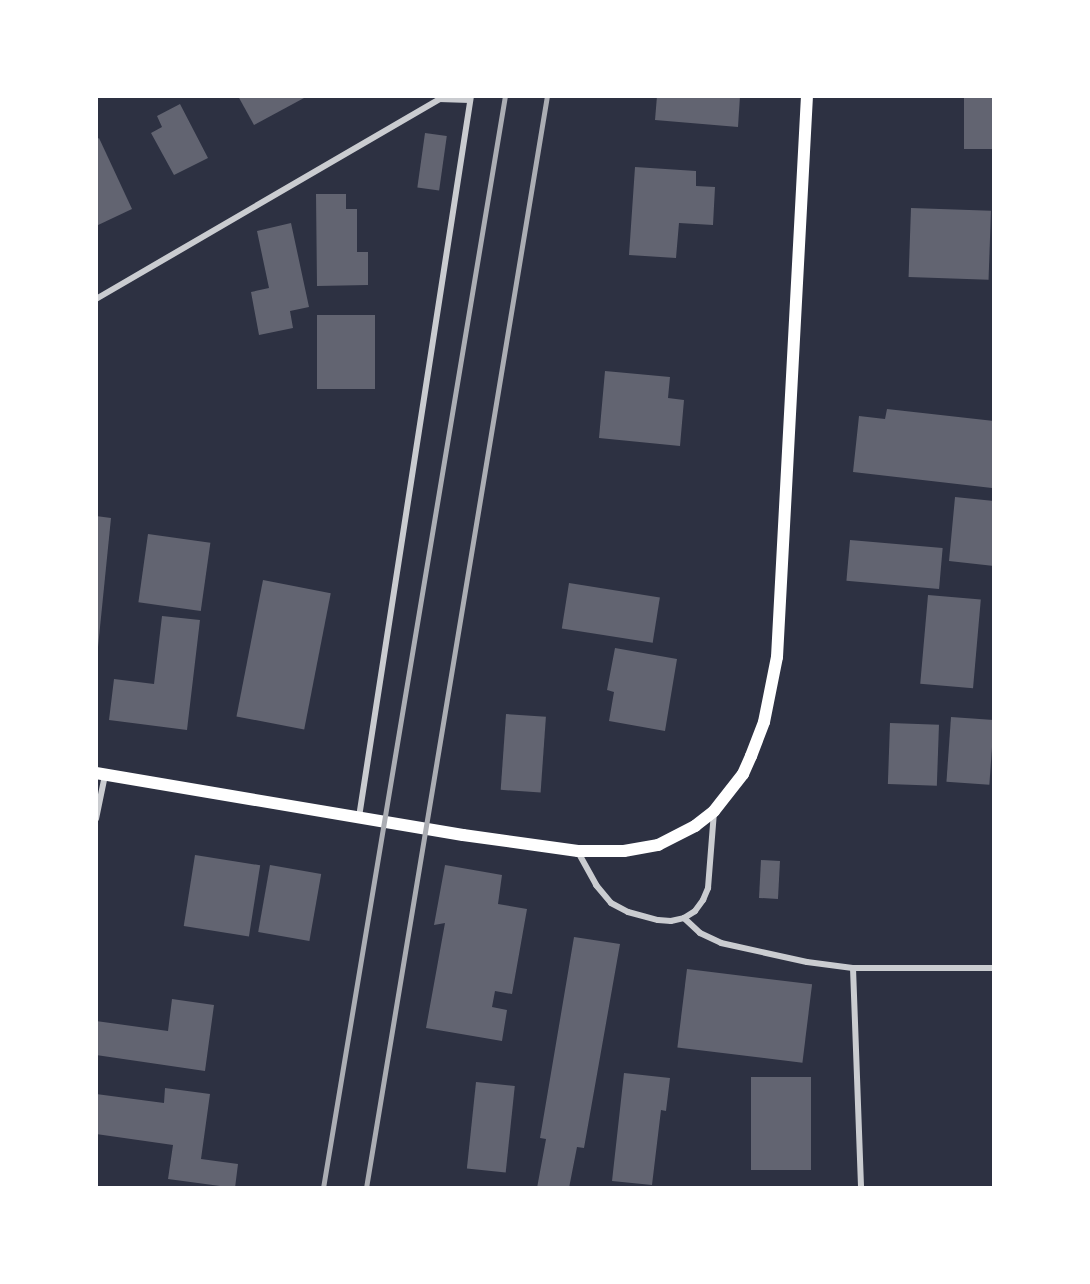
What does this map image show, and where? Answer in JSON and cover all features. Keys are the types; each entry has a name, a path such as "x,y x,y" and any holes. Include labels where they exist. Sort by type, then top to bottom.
{"main road":[{"path":"100,773 463,835 578,851 624,851 658,845 695,826 714,812 743,774 751,756 764,722 777,657 807,96"}],"street":[{"path":"96,299 439,99 470,98 359,817"},
{"path":"96,819 100,773"},
{"path":"578,851 596,885 611,903 628,912 658,920 671,921 684,918 696,911 704,900 708,888 714,812"},
{"path":"684,918 700,933 722,943 807,962 853,968 994,968"},
{"path":"853,968 861,1188"}],"building":[{"path":"238,96 303,96 304,98 254,125"},
{"path":"657,96 740,96 738,127 655,120"},
{"path":"964,96 994,96 994,149 964,149"},
{"path":"180,104 208,158 174,175 151,133 162,127 157,116"},
{"path":"425,133 447,136 439,191 417,187"},
{"path":"99,138 132,209 96,226 96,140"},
{"path":"635,167 696,171 696,186 715,187 713,225 679,223 676,258 629,255"},
{"path":"316,194 346,194 346,209 357,209 357,252 368,252 368,285 317,286"},
{"path":"911,208 991,211 989,280 909,277"},
{"path":"291,223 309,307 290,311 293,328 259,335 251,292 269,288 257,231"},
{"path":"317,315 375,315 375,389 317,389"},
{"path":"605,371 670,377 668,398 684,400 680,446 599,438"},
{"path":"887,409 994,421 992,488 853,472 859,416 885,419"},
{"path":"955,497 994,501 994,566 949,561"},
{"path":"96,516 111,518 98,647 96,647"},
{"path":"148,534 210,543 201,611 138,602"},
{"path":"850,540 943,548 939,589 846,581"},
{"path":"263,580 331,593 304,730 236,716"},
{"path":"569,583 660,597 653,643 562,628"},
{"path":"928,595 981,600 973,688 920,684"},
{"path":"162,616 200,620 187,730 109,720 114,679 154,684"},
{"path":"615,648 677,659 665,731 609,721 614,692 607,690"},
{"path":"506,714 546,717 541,793 501,790"},
{"path":"951,717 994,720 989,785 946,782"},
{"path":"890,723 939,725 937,786 888,784"},
{"path":"195,855 260,865 249,936 184,926"},
{"path":"761,860 780,861 778,899 759,898"},
{"path":"270,865 321,874 309,941 258,932"},
{"path":"445,865 502,875 498,904 527,909 512,994 495,991 492,1007 507,1010 502,1041 426,1028 445,923 434,925"},
{"path":"574,937 620,944 584,1148 577,1147 569,1188 537,1188 546,1139 540,1138"},
{"path":"687,969 812,984 802,1063 677,1047"},
{"path":"172,999 214,1005 205,1071 96,1055 96,1021 168,1031"},
{"path":"624,1073 670,1078 666,1111 661,1110 652,1185 612,1181"},
{"path":"751,1077 811,1077 811,1170 751,1170"},
{"path":"476,1082 515,1086 506,1173 467,1169"},
{"path":"165,1088 210,1094 201,1159 238,1164 235,1188 168,1179 173,1145 96,1134 96,1094 164,1103"}],"railway":[{"path":"323,1188 505,96"},
{"path":"366,1188 547,96"}]}
